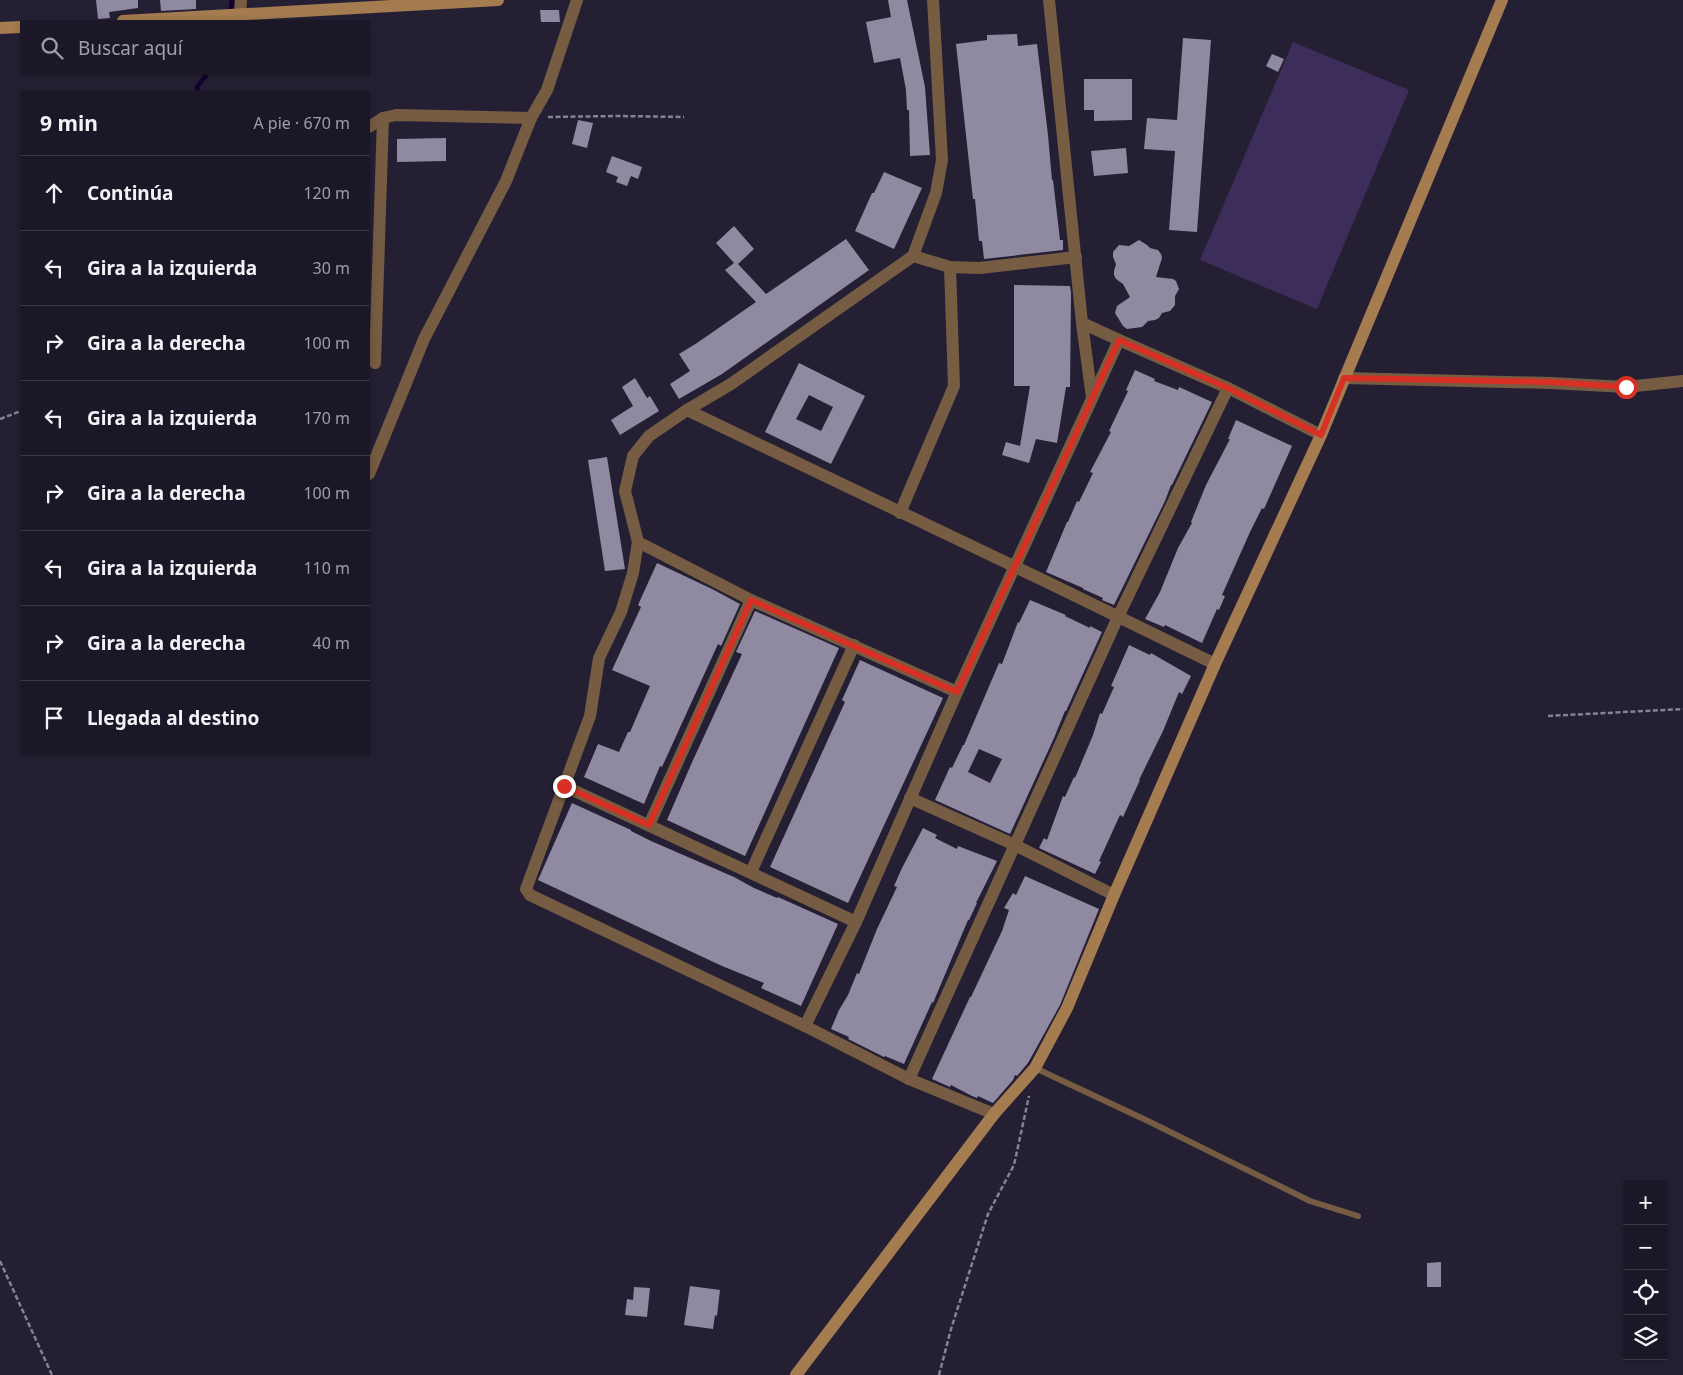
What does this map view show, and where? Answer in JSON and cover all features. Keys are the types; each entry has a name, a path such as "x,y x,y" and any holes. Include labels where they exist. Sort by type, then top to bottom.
{"street":[{"path":"240,15 241,0"},
{"path":"142,20 498,0"},
{"path":"370,472 424,339 506,182 532,118 547,90 577,0"},
{"path":"933,0 942,160 936,193 913,256 731,384 687,410 649,436 633,456 626,492 638,542 633,573 621,612 599,658 590,716 526,889 530,895 805,1026 909,1079 994,1114"},
{"path":"1049,0 1082,323 1092,399"},
{"path":"796,1375 994,1114 1035,1068 1067,1008 1114,894 1215,664 1321,435 1502,0"},
{"path":"0,28 20,27"},
{"path":"370,126 383,118 396,115 532,118"},
{"path":"374,363 383,118"},
{"path":"913,256 950,267 980,268 1076,257"},
{"path":"900,513 954,386 950,267"},
{"path":"1082,323 1228,388 1321,435"},
{"path":"805,1026 856,922 957,692 1119,340"},
{"path":"1344,378 1551,382 1626,387 1683,381"},
{"path":"909,1079 1118,617 1228,388"},
{"path":"687,410 1215,664"},
{"path":"638,542 751,600 957,692"},
{"path":"649,825 751,600"},
{"path":"750,872 854,646"},
{"path":"564,786 856,922"},
{"path":"910,798 1015,845 1114,894"}],"lane":[{"path":"1035,1068 1310,1201 1358,1216"}],"path":[{"path":"532,118 684,117"},
{"path":"0,418 20,411"},
{"path":"1548,716 1683,709"},
{"path":"939,1375 951,1329 988,1214 1014,1165 1035,1068"},
{"path":"0,1261 52,1375"}],"shaded area":[{"path":"1293,42 1409,90 1317,309 1200,260"}],"building":[{"path":"96,0 138,0 138,8 109,12 110,18 98,19"},
{"path":"160,0 196,0 196,9 161,11"},
{"path":"888,0 907,0 925,87 930,155 910,156 909,110 907,110 906,90 900,58 874,63 866,22 891,17"},
{"path":"540,10 559,10 560,22 541,22"},
{"path":"1017,34 1018,46 1037,44 1052,180 1060,240 1063,240 1063,250 984,259 982,241 979,241 975,199 973,199 956,44 987,40 987,35"},
{"path":"1183,38 1211,40 1197,232 1169,230 1175,151 1144,149 1147,118 1177,120"},
{"path":"1272,54 1284,59 1278,72 1266,66"},
{"path":"1084,79 1132,79 1132,120 1094,121 1094,110 1084,110"},
{"path":"578,120 593,123 587,148 572,144"},
{"path":"446,138 446,161 397,162 397,139"},
{"path":"1126,148 1128,173 1094,176 1091,151"},
{"path":"612,156 642,167 638,179 631,176 627,186 616,182 618,177 606,172"},
{"path":"884,172 922,188 894,249 855,231 872,193 874,193"},
{"path":"734,226 754,249 738,264 766,294 846,239 869,270 722,374 679,399 670,384 690,371 679,354 756,302 725,270 734,263 716,243"},
{"path":"1139,240 1150,248 1158,250 1161,254 1162,258 1156,277 1173,279 1176,281 1179,289 1175,296 1175,305 1170,311 1162,313 1155,320 1148,321 1142,327 1127,329 1115,313 1117,306 1130,297 1123,284 1114,275 1116,264 1113,252 1119,245 1129,246"},
{"path":"1014,285 1070,286 1071,293 1070,387 1066,387 1057,443 1036,439 1029,463 1002,455 1006,442 1020,446 1030,386 1014,386"},
{"path":"799,363 865,396 831,464 765,432","holes":["809,395 833,407 821,431 796,419"]},
{"path":"1135,370 1155,379 1154,381 1178,390 1179,387 1212,402 1114,605 1083,588 1046,572 1067,522 1093,473 1090,472 1111,432 1109,431 1128,391 1126,390"},
{"path":"635,378 647,398 650,396 659,411 620,435 611,420 633,406 622,387"},
{"path":"1236,420 1292,446 1264,509 1262,508 1250,532 1222,595 1225,596 1219,610 1217,609 1202,643 1165,625 1164,627 1145,619 1160,592 1178,548 1192,523 1206,485 1230,439 1228,439"},
{"path":"607,457 625,569 605,571 588,460"},
{"path":"657,563 740,604 721,646 718,644 644,804 584,777 598,744 619,752 650,686 612,670 641,607 638,605"},
{"path":"1030,600 1102,632 1010,834 935,800 950,767 952,768 964,745 999,663 1002,664","holes":["979,749 1002,759 990,783 968,772"]},
{"path":"755,611 839,648 745,856 667,820 742,654 736,652"},
{"path":"1129,645 1150,655 1151,653 1191,676 1182,694 1179,692 1123,817 1120,815 1095,874 1039,848 1044,838 1047,840 1063,796 1065,797 1075,778 1100,713 1102,714 1114,687 1111,686"},
{"path":"860,660 943,698 848,903 770,867 845,702 842,700"},
{"path":"572,803 651,841 734,877 754,888 838,924 801,1006 761,988 764,983 722,966 538,880"},
{"path":"923,828 937,835 935,838 957,849 958,846 997,861 968,920 933,1003 904,1064 884,1057 831,1029 857,973 859,974 877,929 897,887 894,886"},
{"path":"1025,876 1099,909 1060,1005 1028,1063 1017,1076 1015,1075 1013,1080 993,1103 932,1079 1002,931 1009,910 1004,908 1013,893 1016,895"},
{"path":"1441,1262 1441,1287 1427,1287 1427,1263"},
{"path":"690,1286 720,1290 717,1316 715,1315 713,1329 684,1325"},
{"path":"634,1287 650,1288 647,1317 625,1315 627,1299 633,1300"}],"waterway":[{"path":"231,8 232,0"},
{"path":"198,90 197,87 206,75"}],"route":[{"path":"564,786 649,825 751,600 957,692 1119,340 1228,388 1321,435 1344,378 1551,382 1626,387"}]}
